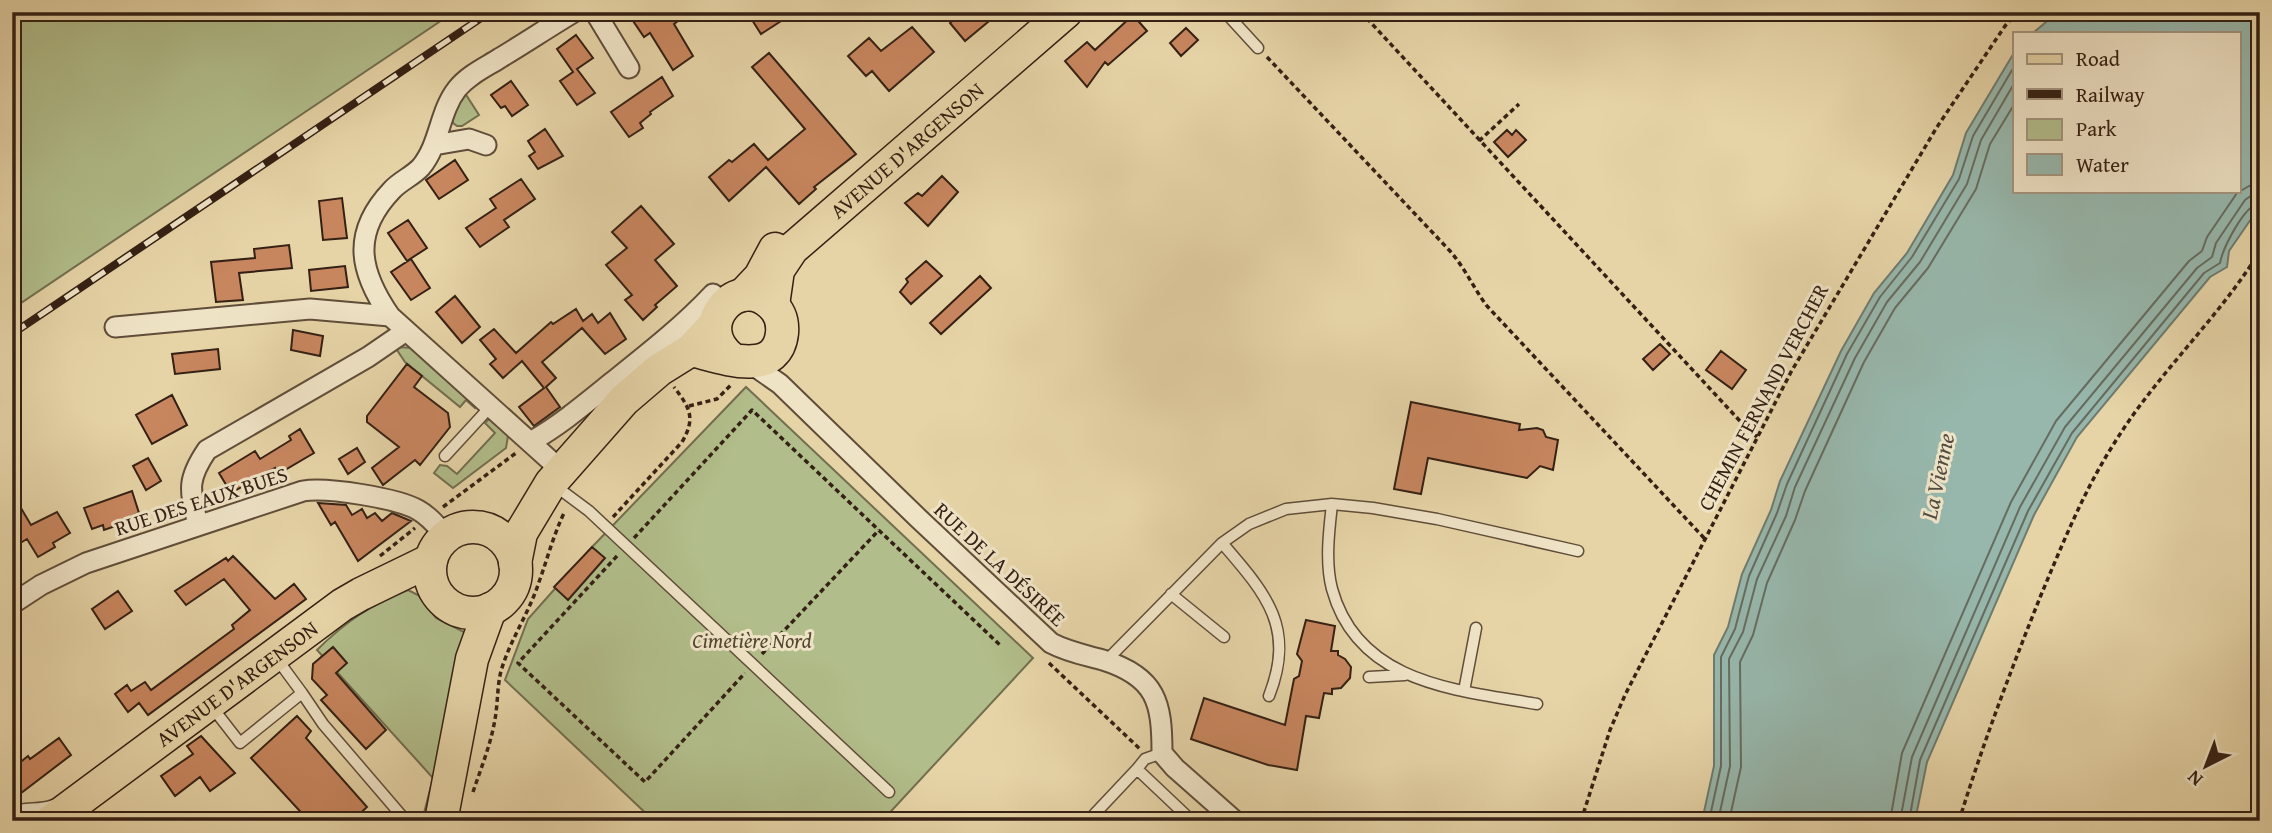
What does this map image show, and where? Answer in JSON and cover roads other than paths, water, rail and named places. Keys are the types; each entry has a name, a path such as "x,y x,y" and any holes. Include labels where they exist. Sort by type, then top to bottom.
{"main road":[{"name":"AVENUE D'ARGENSON","path":"515,563 522,533 612,413 659,370 691,350 761,277 770,257 784,239 1044,12"},
{"name":"AVENUE D'ARGENSON","path":"736,304 778,270 793,249 1066,12"},
{"path":"691,350 740,366 769,356 779,345 782,324 736,304 718,344 740,366"},
{"name":"AVENUE D'ARGENSON","path":"478,527 561,484"},
{"path":"478,527 498,536 512,553 515,573 505,598 490,609 467,612 445,603 432,583 429,572 435,538 456,530 478,527"},
{"name":"AVENUE D'ARGENSON","path":"51,821 435,538"},
{"path":"441,821 472,659 490,609"}],"street":[{"path":"561,484 532,441 390,316 374,292 365,268 364,242 374,212 393,189 421,167 434,145 449,103 463,82 573,12"},
{"path":"595,12 629,68"},
{"path":"434,145 469,139 486,145"},
{"path":"532,441 556,427 689,320 736,304"},
{"path":"115,327 310,309 390,316"},
{"path":"198,525 190,491 194,469 207,450 368,357 406,331"},
{"path":"779,345 780,384"},
{"name":"RUE DE LA DÉSIRÉE","path":"740,366 780,384 1051,643 1106,661 1136,677 1153,694 1162,718 1162,753"},
{"name":"RUE DES EAUX BUES","path":"12,604 41,585 86,564 285,496 316,489 340,491 408,506 435,538"},
{"path":"1162,753 1175,768 1235,821"}],"lane":[{"path":"1226,12 1258,48"},
{"path":"445,456 492,405"},
{"path":"561,484 889,792"},
{"path":"1106,661 1222,543 1271,514 1305,505 1332,504 1437,520 1578,551"},
{"path":"1332,504 1328,541 1332,588 1339,606 1368,649 1405,675 1441,687 1537,704"},
{"path":"1222,543 1251,576 1276,621 1281,648 1280,661 1269,696"},
{"path":"1171,594 1224,637"},
{"path":"1464,691 1476,628"},
{"path":"274,656 323,724 401,815 394,821"},
{"path":"1369,677 1405,675"},
{"path":"209,704 240,743 302,693"},
{"path":"1088,821 1145,759 1162,753"},
{"path":"1137,769 1192,821"},
{"path":"12,812 22,808 48,807 116,773"}],"water":[{"name":"La Vienne","path":"2058,12 2260,12 2260,206 2229,251 2227,267 2210,277 2077,437 2034,515 1927,762 1915,821 1702,821 1714,766 1714,655 1728,627 1742,574 1771,510 1780,481 1841,351 1874,293 1907,253 1953,175 1966,133 2013,54 2013,192 2240,192 2240,32 2034,32"}],"railway":[{"path":"12,334 490,12"}],"park label":[{"name":"Cimetière Nord","path":"752,640"}]}
